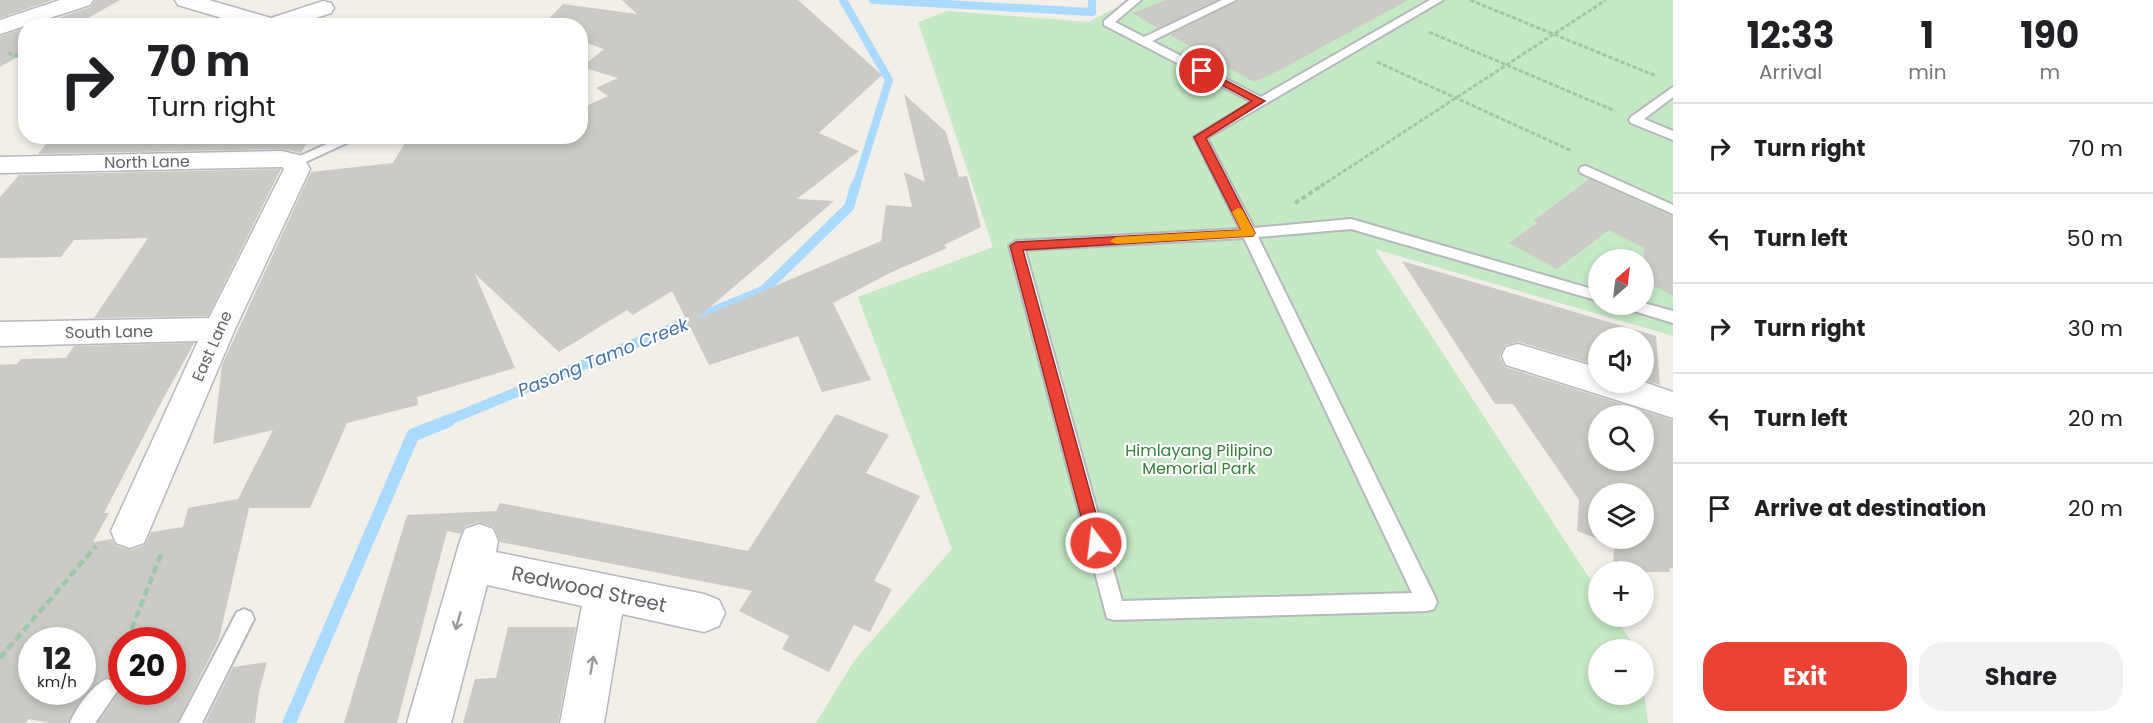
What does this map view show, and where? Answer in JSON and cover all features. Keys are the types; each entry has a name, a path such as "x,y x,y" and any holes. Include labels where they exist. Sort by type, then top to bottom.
{"street":[{"path":"27,18 82,0"},
{"path":"186,0 247,18"},
{"path":"294,18 323,9"},
{"path":"0,27 18,21"},
{"name":"North Lane","path":"0,165 282,159 294,162"},
{"name":"East Lane","path":"130,531 219,329 297,169 294,162"},
{"name":"South Lane","path":"0,334 219,329"},
{"path":"1518,356 1588,378"},
{"path":"1635,393 1673,405"},
{"name":"Redwood Street","path":"429,723 476,553 605,593 704,613"},
{"path":"582,723 605,593"}],"lane":[{"path":"1136,0 1108,22 1260,101"},
{"path":"1144,41 1231,0"},
{"path":"1438,0 1200,137 1249,233 1428,602 1114,611 1016,246 1249,233 1351,224 1588,293"},
{"path":"1673,91 1635,120 1673,136"},
{"path":"294,162 337,144"},
{"path":"1586,170 1673,210"},
{"path":"1654,311 1673,317"},
{"path":"190,723 244,619"},
{"path":"81,723 107,690"}],"path":[{"path":"1470,0 1662,79"},
{"path":"1249,233 1606,0"},
{"path":"1403,20 1635,120"},
{"path":"1351,50 1578,154 1586,170"},
{"path":"0,657 110,530 171,530 132,627"}],"green space":[{"name":"Himlayang Pilipino Memorial Park","path":"1130,0 1673,0 1673,336 1654,330 1654,327 1642,327 1601,315 1654,315 1654,249 1588,249 1588,311 1375,249 1588,576 1588,627 1622,627 1629,639 1588,639 1588,705 1646,705 1648,723 816,723 854,661 952,549 858,297 993,247 918,22 947,11 1089,22"}],"building":[{"path":"0,0 53,0 0,18"},
{"path":"95,0 120,0 88,18 58,18 91,7"},
{"path":"622,0 798,0 882,75 819,133 859,151 797,199 834,201 695,320 881,241 886,205 912,207 904,172 925,182 904,94 946,132 959,177 967,176 981,227 944,245 947,248 890,273 833,303 871,380 822,392 798,336 709,365 672,291 633,315 627,310 559,352 475,274 515,368 417,397 418,405 347,423 310,508 249,508 219,639 186,705 186,627 108,627 108,677 96,685 96,627 18,627 18,705 79,705 68,723 49,723 29,719 25,723 0,723 0,365 17,364 21,359 66,358 74,346 194,343 104,513 109,513 93,542 112,539 115,545 131,550 145,545 151,532 183,527 188,508 238,499 273,430 213,444 222,365 311,172 393,163 404,144 588,144 588,105 608,96 596,88 618,78 588,69 588,62 604,49 588,44 588,18 550,18 563,4 637,14"},
{"path":"1166,0 1217,0 1158,28 1132,13"},
{"path":"1238,0 1408,0 1254,82 1170,35"},
{"path":"18,30 18,57 0,67 0,36"},
{"path":"46,144 306,144 301,153 282,149 38,154"},
{"path":"281,169 208,316 94,318 148,238 74,240 61,257 0,258 0,197 19,175"},
{"path":"1589,179 1673,217 1673,296 1654,286 1654,249 1644,249 1609,230 1557,269 1509,243 1537,223 1533,221"},
{"path":"1402,261 1626,327 1588,327 1588,363 1519,342 1505,345 1500,357 1505,367 1625,405 1588,405 1588,471 1654,471 1654,414 1673,420 1673,569 1669,567 1670,572 1654,572 1654,561 1613,561 1614,549 1654,549 1654,483 1588,483 1588,535 1577,531 1579,500 1513,404 1495,404"},
{"path":"1654,335 1656,336 1660,385 1654,383"},
{"path":"836,414 889,435 866,473 920,496 874,581 892,589 870,632 854,625 829,672 782,649 789,636 739,611 752,591 500,542 494,527 478,522 464,527 461,534 447,531 397,723 344,723 407,515 496,511 500,503 748,551"},
{"path":"508,627 576,627 558,723 463,723 475,679 496,678"},
{"path":"267,662 259,692 255,723 205,723 233,667"},
{"path":"110,705 186,705 177,723 98,723"}],"waterway":[{"name":"Pasong Tamo Creek","path":"843,0 889,80 856,186"},
{"name":"Pasong Tamo Creek","path":"873,0 1092,12 1092,0"},
{"name":"Pasong Tamo Creek","path":"444,422 763,291 849,207 856,184"},
{"name":"Pasong Tamo Creek","path":"289,723 413,435 448,421"}],"slow traffic":[{"path":"1116,241 1249,233 1238,212"}],"route":[{"path":"1096,543 1016,246 1249,233 1200,137 1260,101 1202,71"}]}
